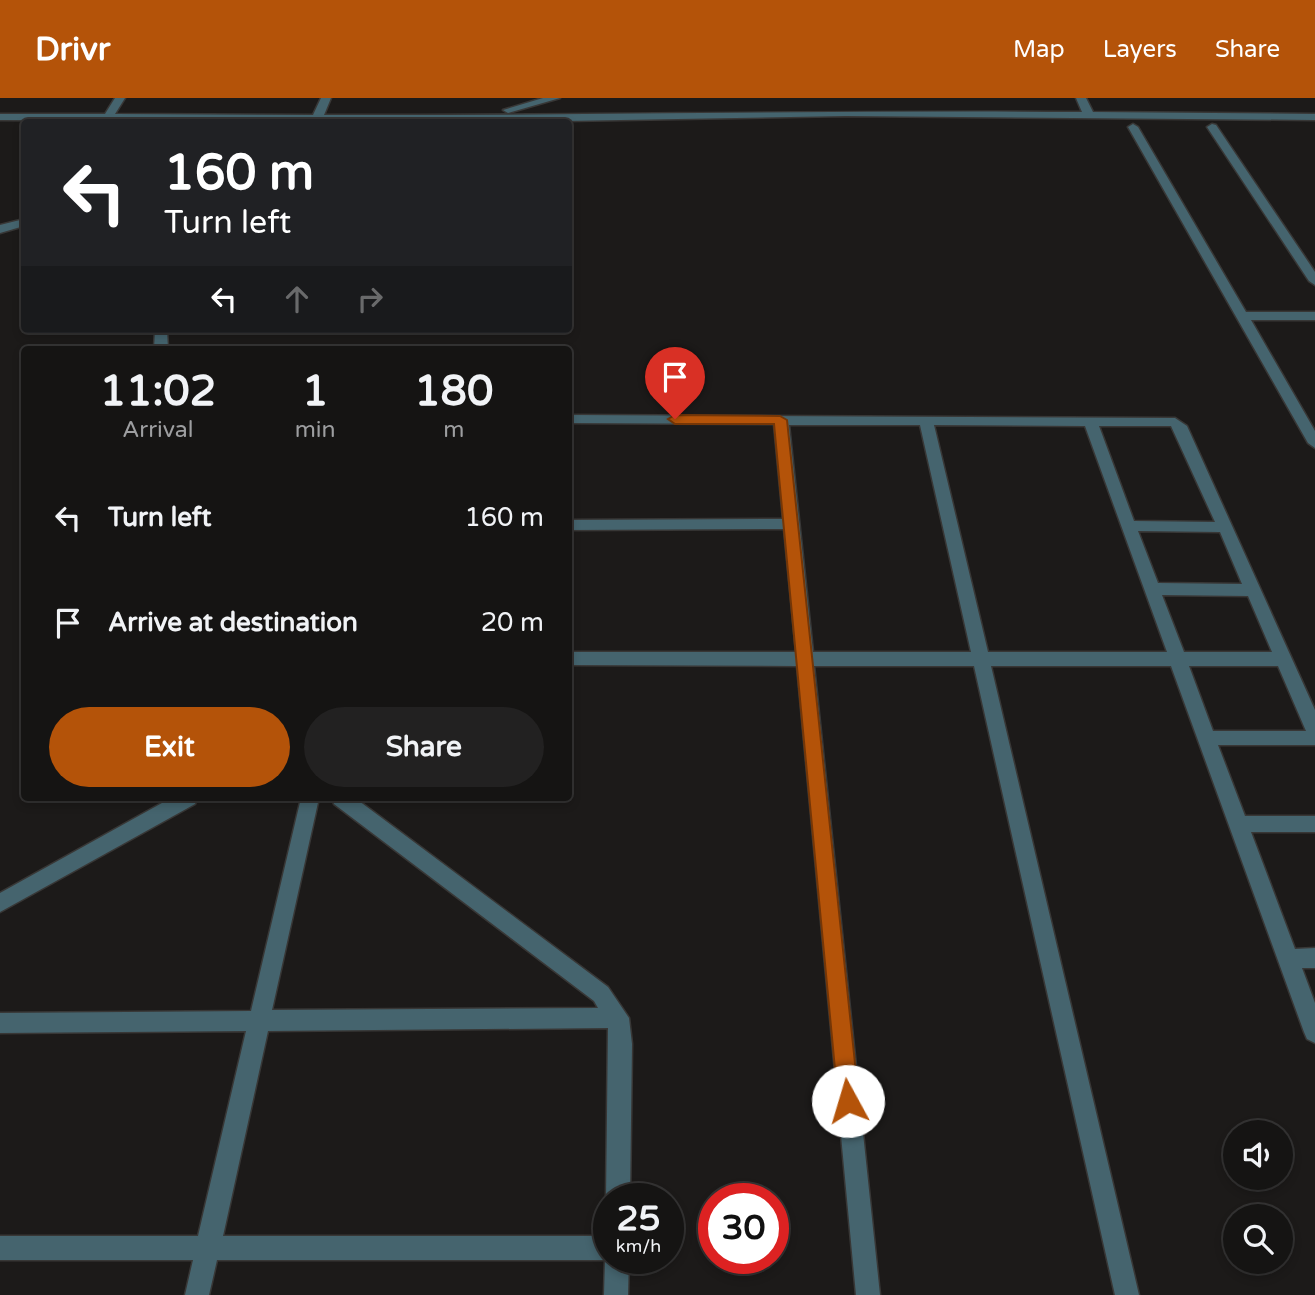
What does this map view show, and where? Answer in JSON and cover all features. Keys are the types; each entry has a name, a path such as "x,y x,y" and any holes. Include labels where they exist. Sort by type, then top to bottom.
{"street":[{"path":"0,117 107,119 120,98"},
{"path":"326,98 317,119 470,119 507,114 846,113 1315,117"},
{"path":"507,114 510,98"},
{"path":"507,114 555,98"},
{"path":"843,98 846,113"},
{"path":"1081,98 1089,115"},
{"path":"1133,127 1315,443"},
{"path":"1212,127 1315,281"},
{"path":"0,229 21,224"},
{"path":"1243,316 1315,316"},
{"path":"572,419 1167,421 1178,424 1315,730"},
{"path":"780,420 867,1295"},
{"path":"926,420 1127,1295"},
{"path":"1090,421 1315,1032"},
{"path":"572,525 791,524"},
{"path":"1129,526 1226,527"},
{"path":"1152,589 1254,590"},
{"path":"572,659 1284,659"},
{"path":"1207,738 1315,738"},
{"path":"0,903 183,801"},
{"path":"197,1295 309,801"},
{"path":"345,801 601,994 613,1007 618,1018 621,1044 618,1183"},
{"path":"1238,824 1315,824"},
{"path":"1288,958 1315,958"},
{"path":"0,1023 618,1018"},
{"path":"0,1248 593,1248"},
{"path":"616,1295 617,1274"}],"route":[{"path":"675,419 780,420 848,1101"}]}
